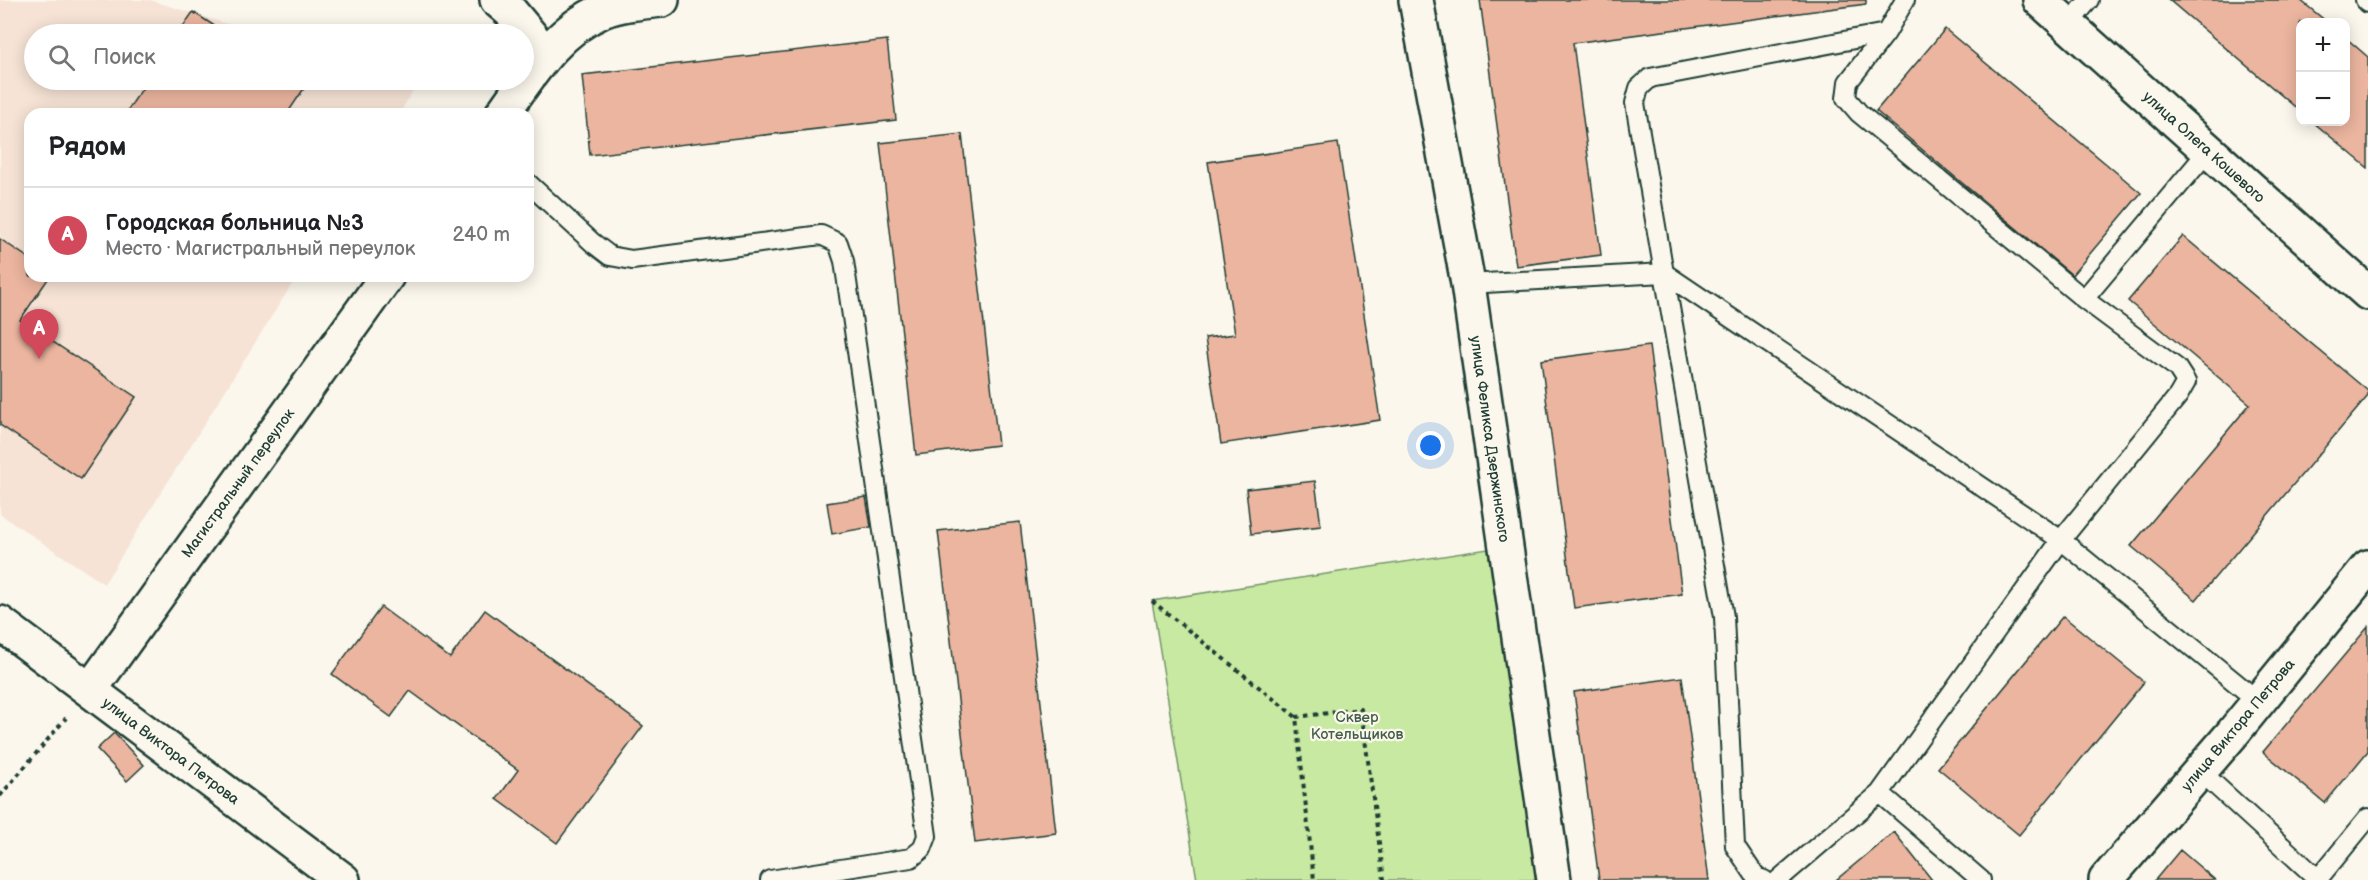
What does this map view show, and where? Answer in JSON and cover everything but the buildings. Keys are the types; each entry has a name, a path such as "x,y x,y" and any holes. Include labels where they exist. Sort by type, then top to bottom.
{"street":[{"path":"497,0 521,24"},
{"path":"534,68 545,52 577,26 602,11 633,3 662,0"},
{"name":"улица Феликса Дзержинского","path":"1416,0 1468,284 1554,880"},
{"name":"улица Олега Кошевого","path":"2040,0 2368,293"},
{"path":"534,39 545,52"},
{"path":"506,108 519,90"},
{"name":"Магистральный переулок","path":"90,690 383,282"},
{"name":"улица Виктора Петрова","path":"2106,880 2200,771 2368,567"},
{"name":"улица Виктора Петрова","path":"0,622 343,880"}],"lane":[{"path":"1778,880 1880,793 2061,540 2178,396 2186,382 2177,368 2084,299 1859,113 1846,98 1848,82 1886,33 1905,0"},
{"path":"2068,25 2089,0"},
{"path":"1764,880 1756,877 1735,846 1724,616 1635,103 1639,88 1650,78 1886,33"},
{"path":"2084,299 2208,151"},
{"path":"534,189 610,256 632,260 821,235 838,243 844,261 927,836 922,849 911,858 770,880"},
{"path":"1468,284 1664,273 2061,540 2258,701"},
{"path":"2200,771 2319,880 2368,818"},
{"path":"1880,793 1981,880"}],"path":[{"path":"1152,601 1296,717 1314,880"},
{"path":"0,796 90,690"},
{"path":"1296,717 1361,709 1384,880"}],"shaded area":[{"path":"0,0 150,0 227,24 24,24 24,90 413,90 403,108 24,108 24,282 293,282 104,584 0,514"}],"green space":[{"name":"Сквер Котельщиков","path":"1488,549 1540,880 1197,880 1152,601"}],"place":[{"name":"Городская больница №3","path":"39,359"}]}
